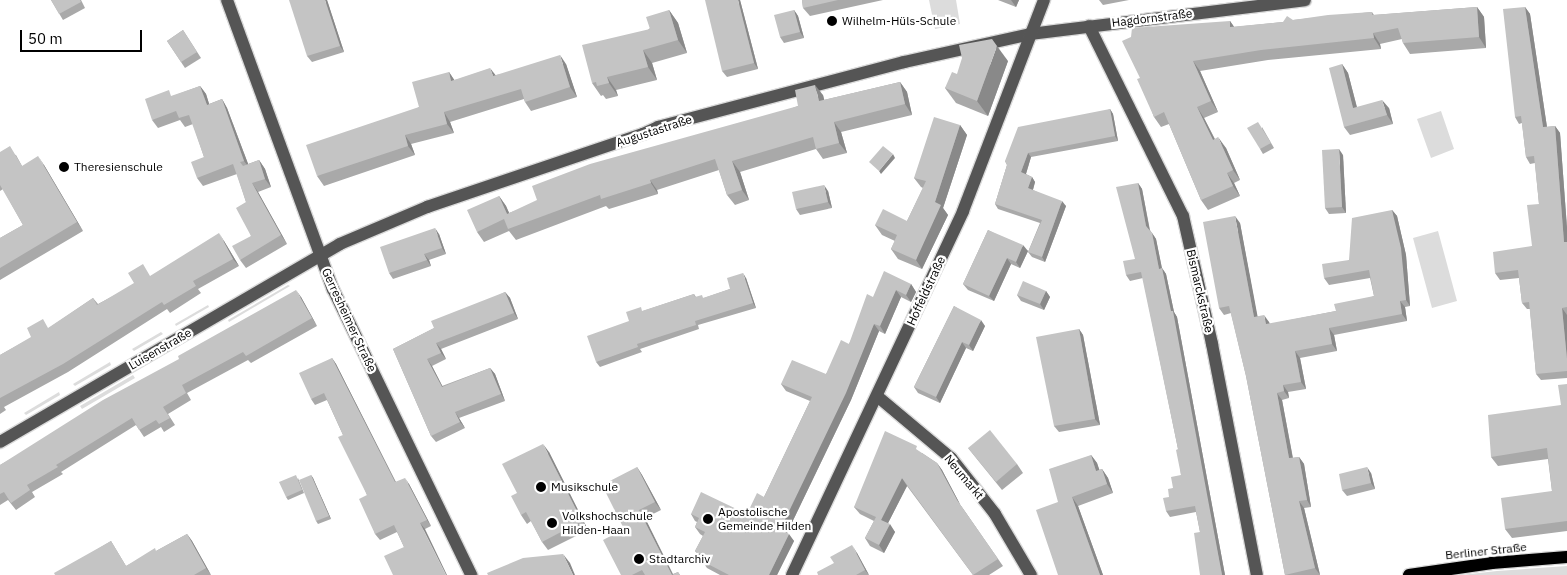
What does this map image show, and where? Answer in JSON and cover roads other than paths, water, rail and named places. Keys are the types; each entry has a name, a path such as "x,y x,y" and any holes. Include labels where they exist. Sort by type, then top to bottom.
{"main road":[{"name":"Berliner Straße","path":"1409,575 1492,563 1567,557"}],"street":[{"name":"Gerresheimer Straße","path":"227,0 333,289 471,575"},
{"name":"Hoffeldstraße","path":"792,575 963,211 1044,0"},
{"name":"Hagdornstraße","path":"1030,34 1305,0"},
{"name":"Bismarckstraße","path":"1089,26 1183,216 1212,344 1257,575"},
{"name":"Augustastraße","path":"319,255 427,207 658,127 831,80 1030,34"},
{"name":"Luisenstraße","path":"0,442 319,255"},
{"name":"Neumarkt","path":"877,396 951,458 995,514 1031,575"}],"place":[{"name":"Wilhelm-Hüls-Schule","path":"832,21"},
{"name":"Theresienschule","path":"64,167"},
{"name":"Musikschule","path":"541,487"},
{"name":"Apostolische Gemeinde Hilden","path":"708,519"},
{"name":"Volkshochschule Hilden-Haan","path":"552,523"},
{"name":"Stadtarchiv","path":"639,559"}]}
